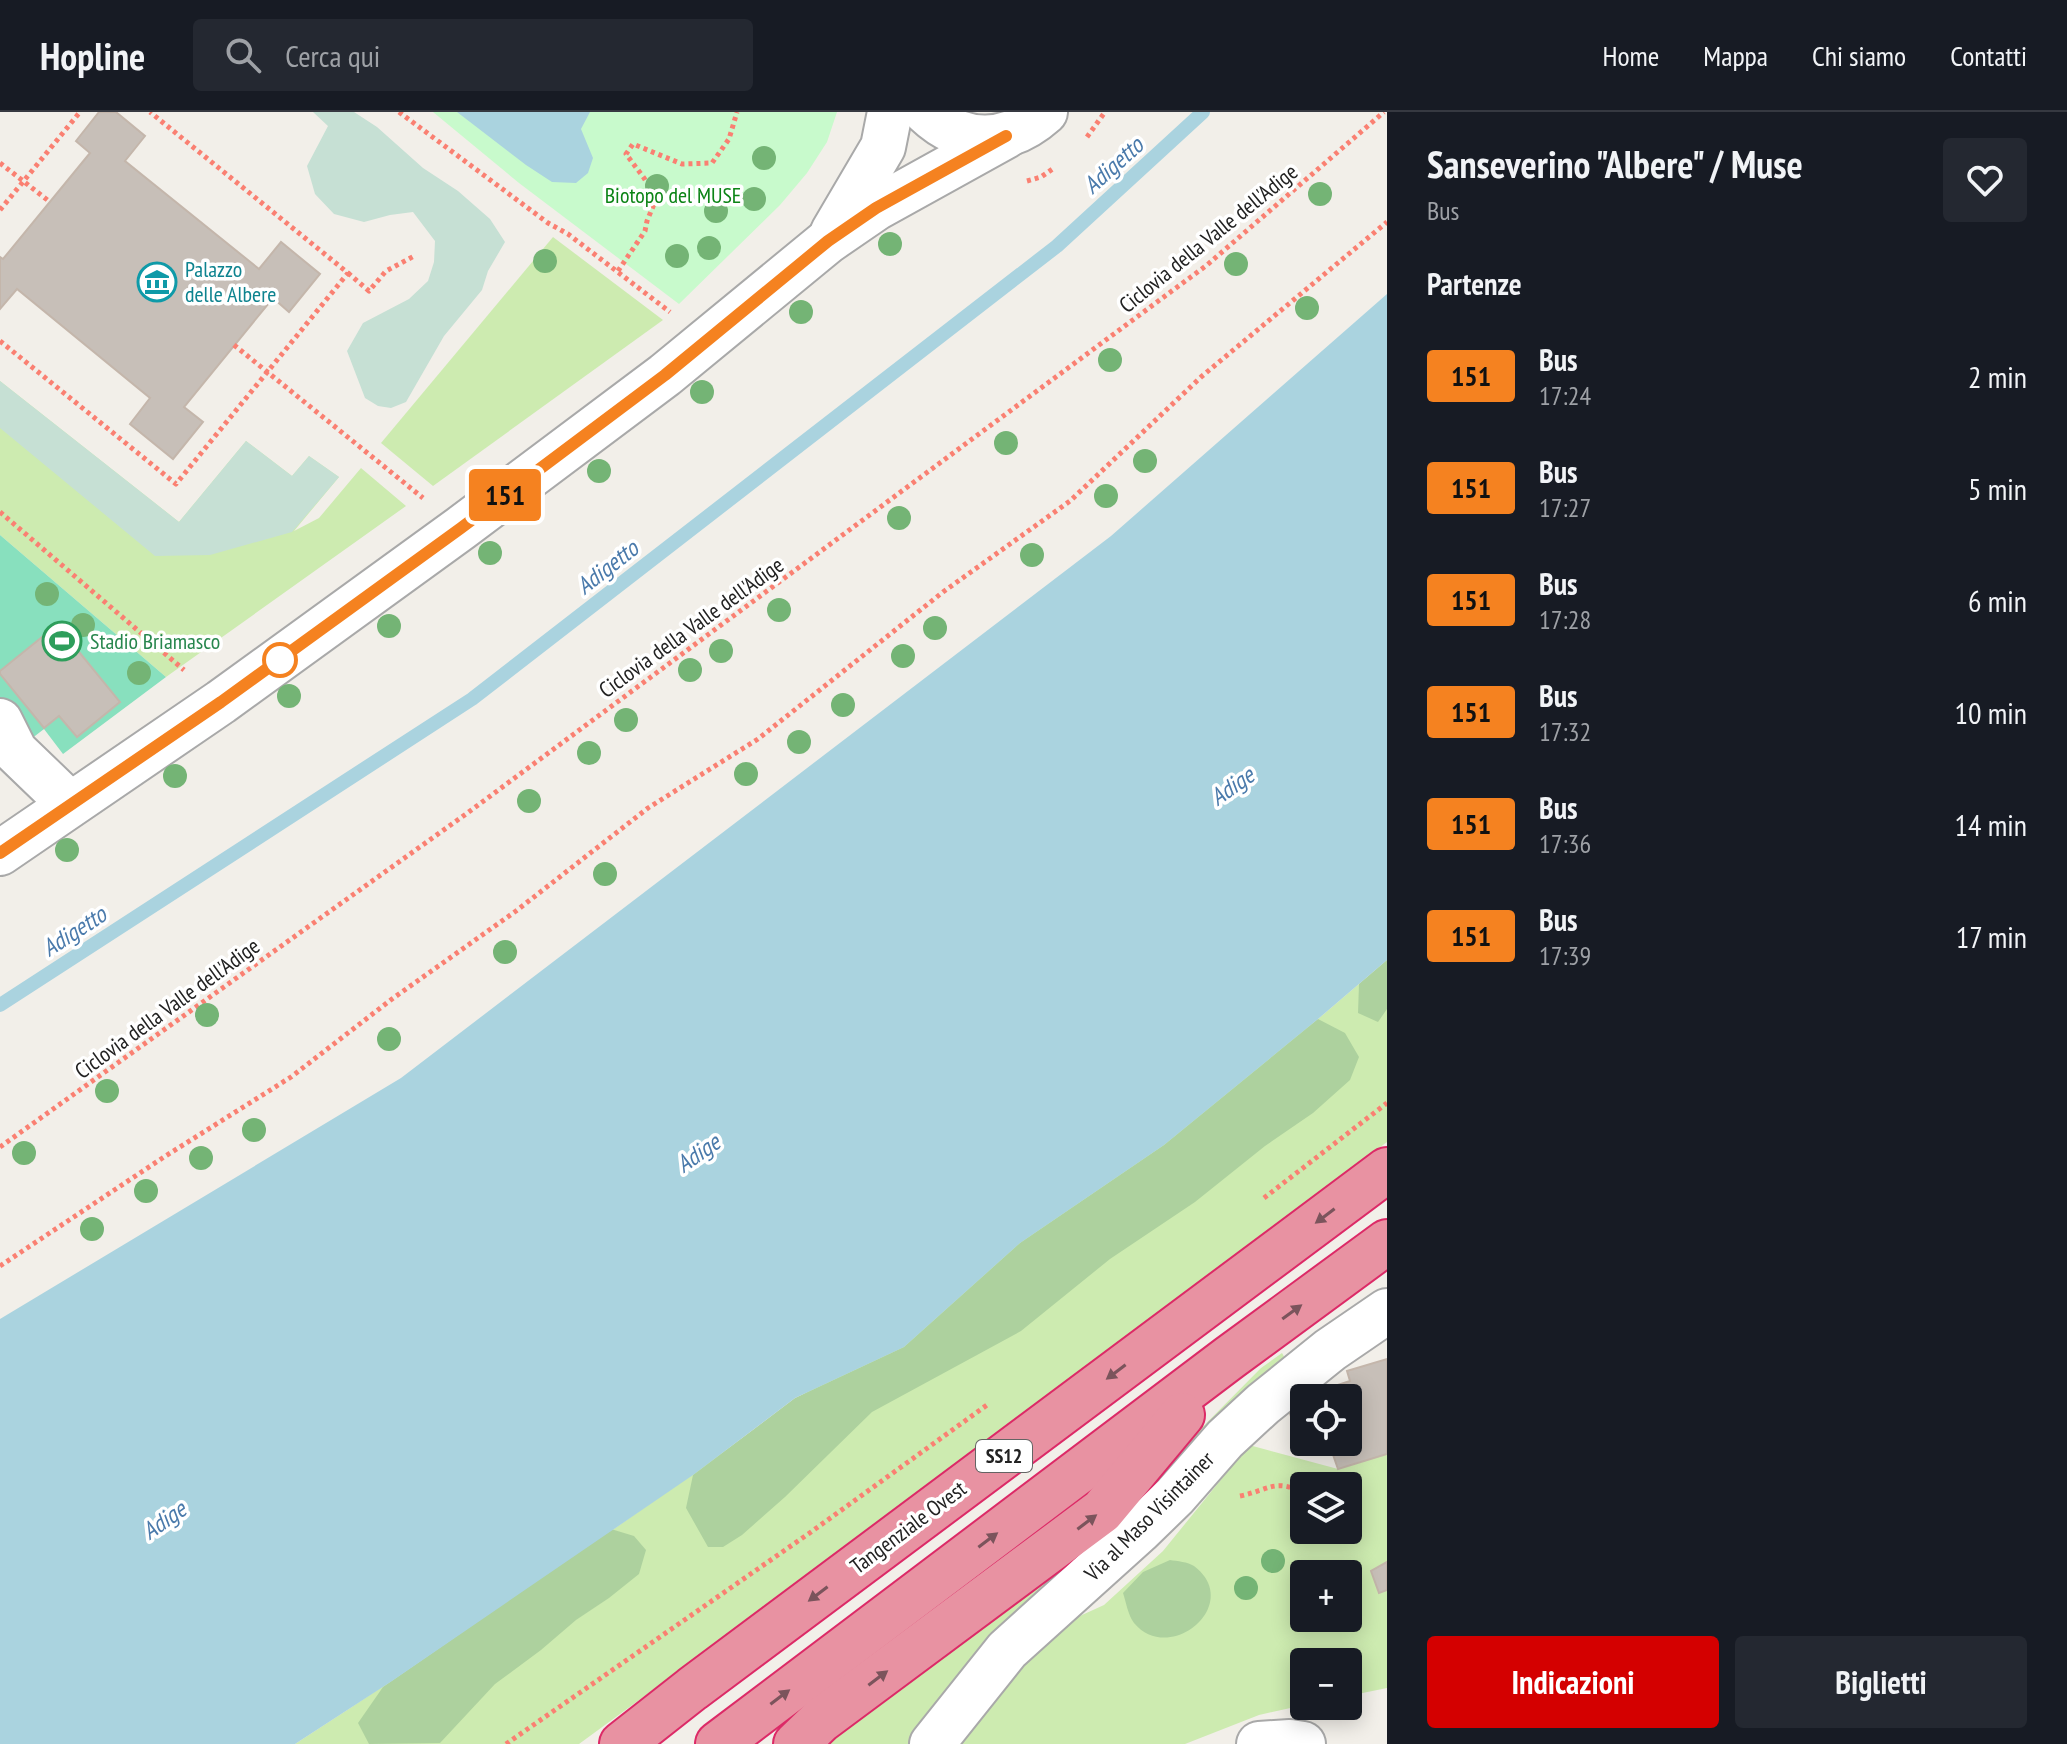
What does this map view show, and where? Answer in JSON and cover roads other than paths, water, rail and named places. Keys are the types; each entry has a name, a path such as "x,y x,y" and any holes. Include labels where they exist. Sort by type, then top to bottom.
{"highway":[{"name":"Tangenziale Ovest","path":"622,1744 1387,1170"},
{"name":"SS12","path":"718,1744 1387,1242"},
{"path":"796,1744 821,1720 1102,1511 1229,1358"}],"street":[{"path":"828,241 883,147 890,112"},
{"path":"926,112 960,134 990,138 1006,136"},
{"path":"0,853 221,702 461,528 665,375 828,241 876,208 1033,122 1045,112"},
{"path":"0,721 15,751 70,804"},
{"name":"Via al Maso Visintainer","path":"932,1744 1007,1650 1139,1531 1193,1477 1225,1439 1330,1350 1387,1311"},
{"path":"1259,1744 1303,1744"}],"water":[{"path":"457,112 590,112 581,129 593,158 588,173 576,183 552,182"},
{"name":"Adige","path":"1387,294 1387,960 1164,1145 1020,1243 904,1347 795,1398 693,1475 295,1744 0,1744 0,1319 401,1078 1111,536"}],"waterway":[{"name":"Adigetto","path":"0,1005 472,699 1057,246 1203,112"}],"place":[{"name":"Palazzo delle Albere","path":"157,282"},
{"name":"Stadio Briamasco","path":"62,641"}],"park label":[{"name":"Biotopo del MUSE","path":"673,195"}]}
